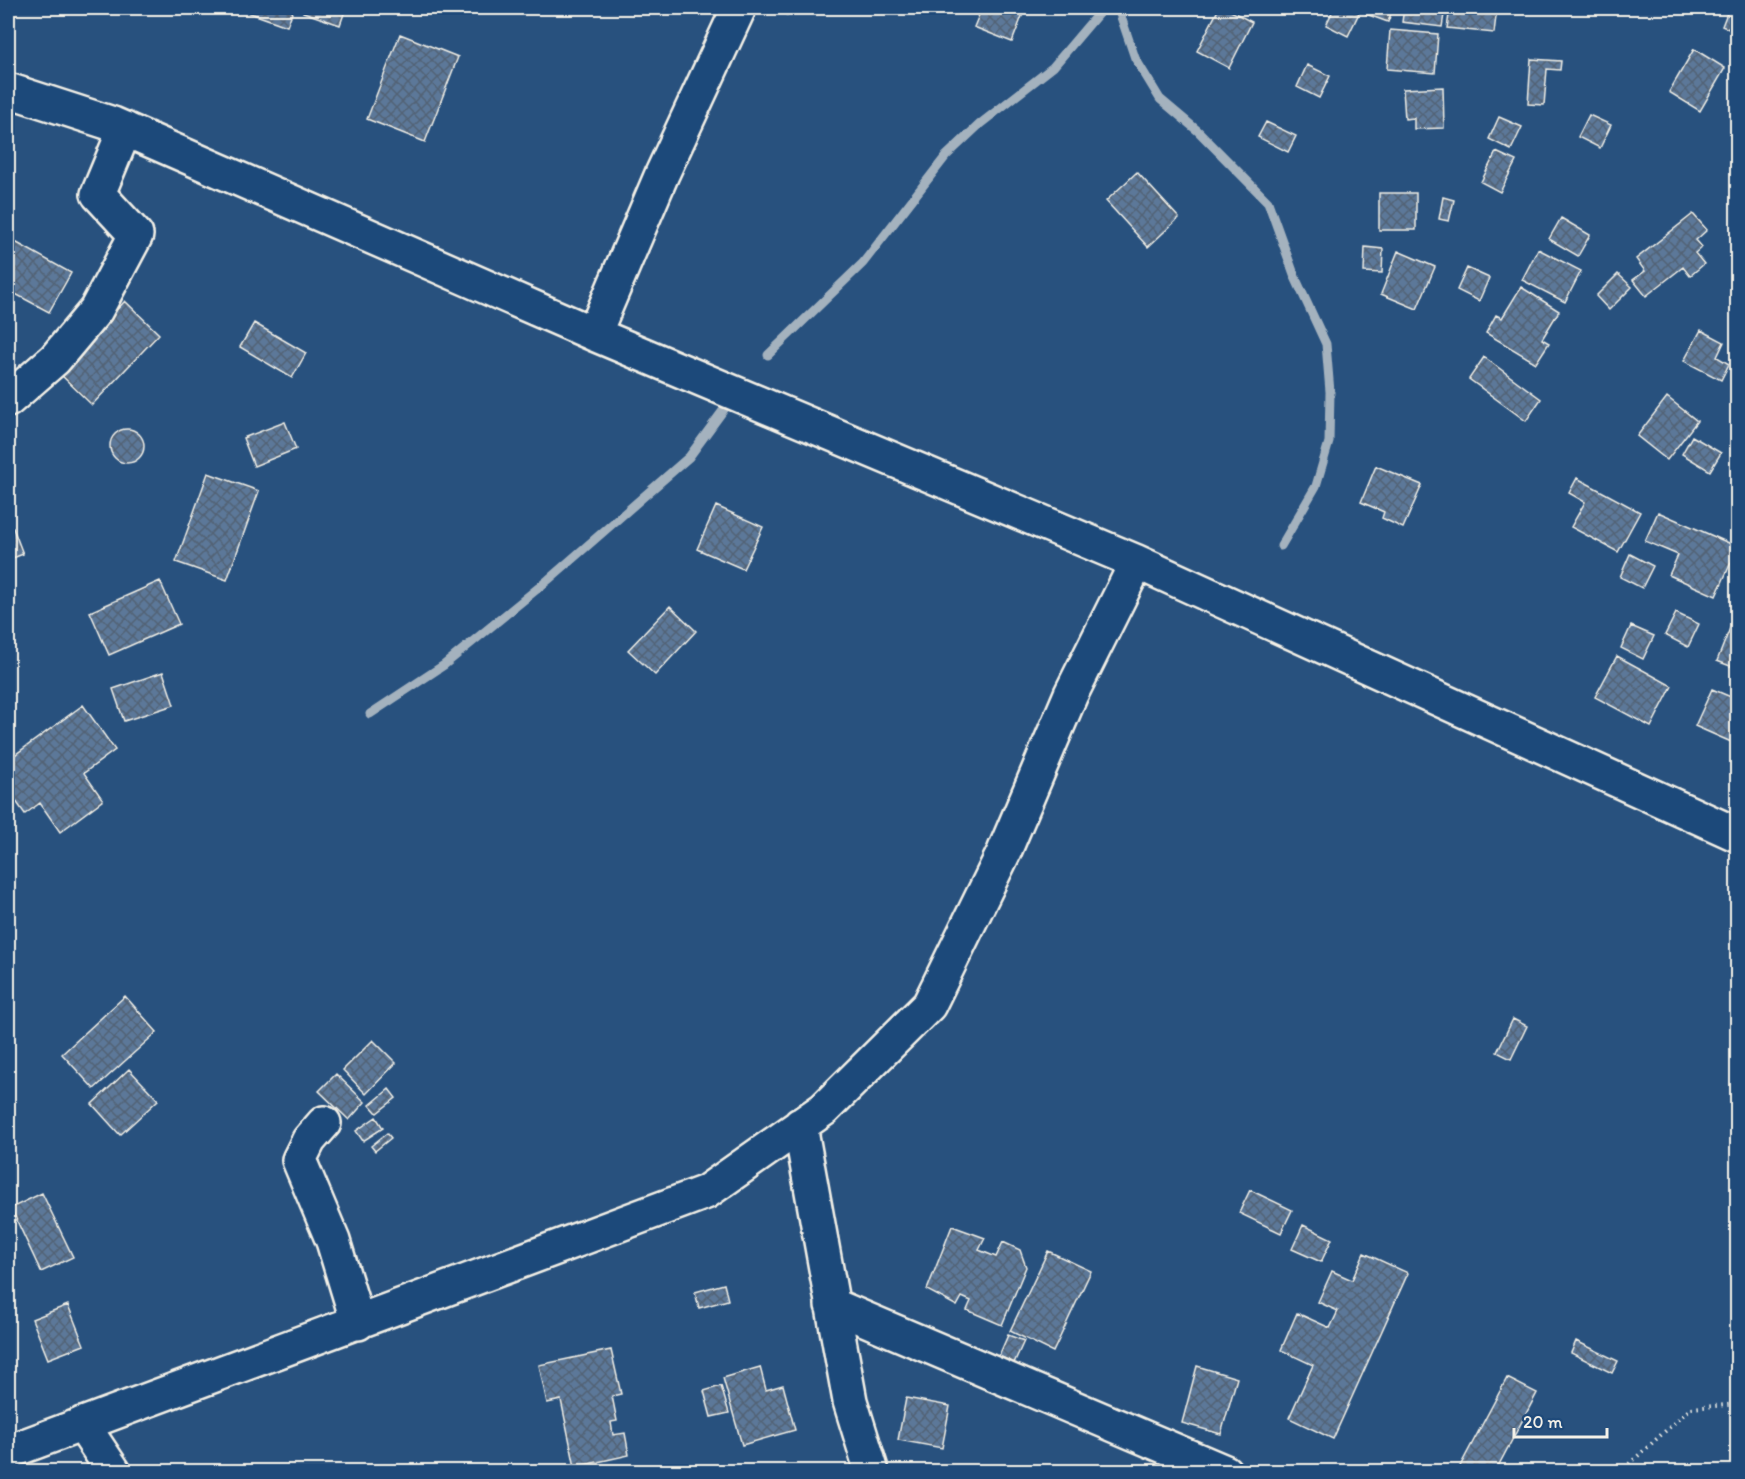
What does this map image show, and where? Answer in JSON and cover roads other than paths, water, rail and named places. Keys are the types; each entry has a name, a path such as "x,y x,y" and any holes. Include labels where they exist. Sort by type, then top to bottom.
{"street":[{"path":"594,334 662,174 739,8"},
{"path":"8,90 125,129 594,334 1137,562 1737,835"},
{"path":"8,400 55,359 96,310 136,235 98,194 125,129"},
{"path":"8,1452 706,1192 824,1108 929,1005 1004,852 1071,694 1137,562"},
{"path":"324,1123 309,1140 299,1160 333,1241 358,1323"},
{"path":"800,1125 850,1401 872,1472"},
{"path":"832,1305 1225,1472"},
{"path":"82,1425 114,1472"}],"waterway":[{"path":"768,355 863,263 946,156 980,124 1053,67 1103,8"},
{"path":"1118,8 1135,58 1160,99 1198,131 1268,202 1295,277 1326,344 1330,392 1329,442 1316,486 1281,546"},
{"path":"370,714 444,665 548,580 689,457 725,408"}]}
